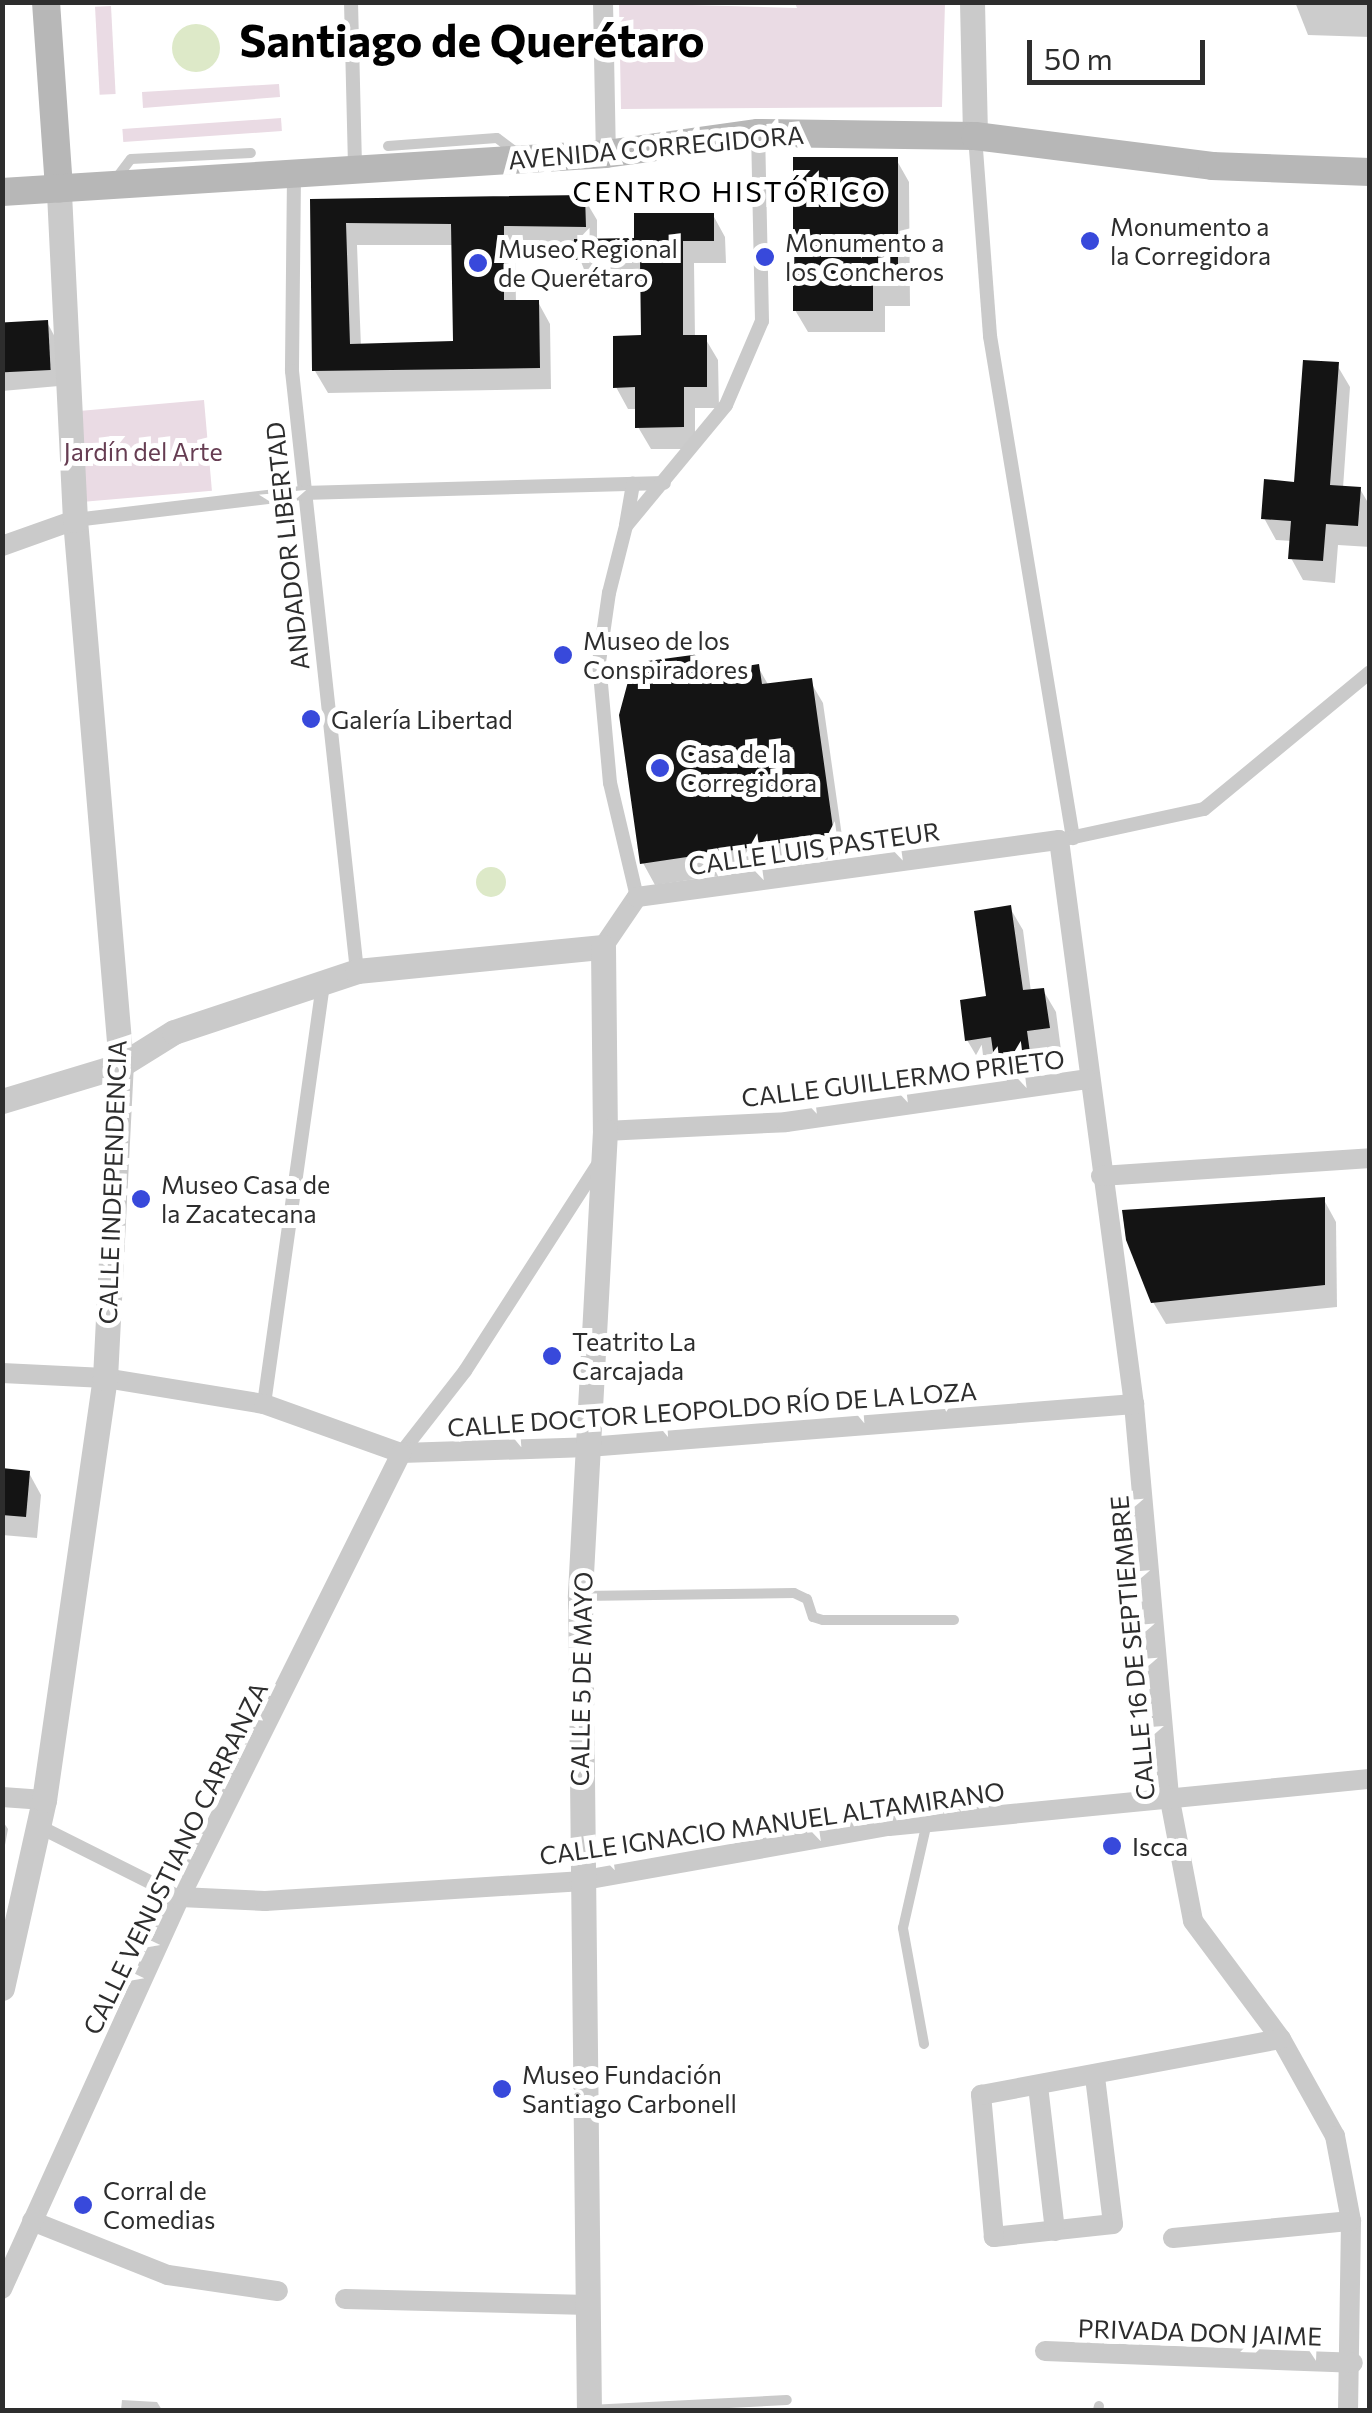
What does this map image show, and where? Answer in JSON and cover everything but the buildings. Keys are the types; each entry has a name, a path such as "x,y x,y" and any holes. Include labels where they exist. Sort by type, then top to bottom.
{"main road":[{"path":"46,2 59,189"},
{"name":"AVENIDA CORREGIDORA","path":"2,192 294,176 355,166 606,154 758,133 975,136 1212,166 1370,172"}],"street":[{"path":"351,2 355,166"},
{"path":"603,2 606,154"},
{"path":"972,2 975,136 990,336 1066,839 1204,809 1370,672"},
{"path":"626,526 726,405 762,320 758,133"},
{"name":"ANDADOR LIBERTAD","path":"294,176 292,371 357,971"},
{"name":"CALLE INDEPENDENCIA","path":"2,1988 44,1800 105,1378 121,1064 75,520 59,189"},
{"path":"2,546 75,520 303,493 664,483"},
{"path":"2,1101 121,1064 174,1032 357,971 603,947 637,897 610,784 599,662 633,484"},
{"name":"CALLE LUIS PASTEUR","path":"637,897 1066,839"},
{"name":"CALLE 16 DE SEPTIEMBRE","path":"1066,839 1087,1079 1134,1404 1170,1796 1193,1921 1281,2040 1335,2136 1351,2221 1353,2363 1348,2410"},
{"name":"CALLE 5 DE MAYO","path":"589,2410 578,1881 580,1596 605,1143 603,947"},
{"path":"264,1404 324,985"},
{"name":"CALLE GUILLERMO PRIETO","path":"605,1143 786,1122 1087,1079"},
{"path":"401,1453 465,1371 605,1143"},
{"path":"1101,1176 1370,1158"},
{"name":"CALLE DOCTOR LEOPOLDO RÍO DE LA LOZA","path":"2,1373 105,1378 264,1404 401,1453 588,1448 1134,1404"},
{"name":"CALLE VENUSTIANO CARRANZA","path":"2,2289 180,1897 401,1453"},
{"name":"CALLE IGNACIO MANUEL ALTAMIRANO","path":"180,1897 266,1901 578,1881 927,1822 1370,1779"},
{"path":"2,1797 44,1800"},
{"path":"38,1826 180,1897"},
{"path":"1095,2077 1113,2224 994,2237 981,2095 1281,2040"},
{"path":"1038,2086 1055,2230"},
{"path":"32,2221 168,2275 278,2292"},
{"path":"1173,2238 1351,2221"},
{"path":"346,2299 589,2305"},
{"name":"PRIVADA DON JAIME","path":"1045,2351 1353,2363"}],"lane":[{"path":"388,146 497,138 525,159"},
{"path":"112,185 131,159 251,153"},
{"path":"580,1596 794,1593 806,1599 813,1618 823,1620 954,1620"},
{"path":"924,2044 903,1928 927,1822"},
{"path":"589,2410 787,2400"}],"green space":[{"path":"619,3 797,8 795,3 945,3 942,107 621,109"},
{"path":"111,6 116,94 100,95 95,7"},
{"path":"279,84 280,97 143,108 142,92"},
{"path":"281,118 282,131 123,142 122,129"},
{"name":"Jardín del Arte","path":"204,400 212,491 81,502 73,411"}],"shaded area":[{"path":"196,24 213,31 220,48 213,65 196,72 179,65 172,48 179,31"},
{"path":"491,867 505,876 506,882 497,896 491,897 477,888 476,882 485,868"}],"place":[{"name":"Monumento a la Corregidora","path":"1090,241"},
{"name":"Monumento a los Concheros","path":"765,257"},
{"name":"Museo Regional de Querétaro","path":"478,263"},
{"name":"Museo de los Conspiradores","path":"563,655"},
{"name":"Galería Libertad","path":"311,719"},
{"name":"Casa de la Corregidora","path":"660,768"},
{"name":"Museo Casa de la Zacatecana","path":"141,1199"},
{"name":"Teatrito La Carcajada","path":"552,1356"},
{"name":"Iscca","path":"1112,1846"},
{"name":"Museo Fundación Santiago Carbonell","path":"502,2089"},
{"name":"Corral de Comedias","path":"83,2205"}],"district":[{"name":"Santiago de Querétaro","path":"472,39"},
{"name":"CENTRO HISTÓRICO","path":"730,191"}]}
